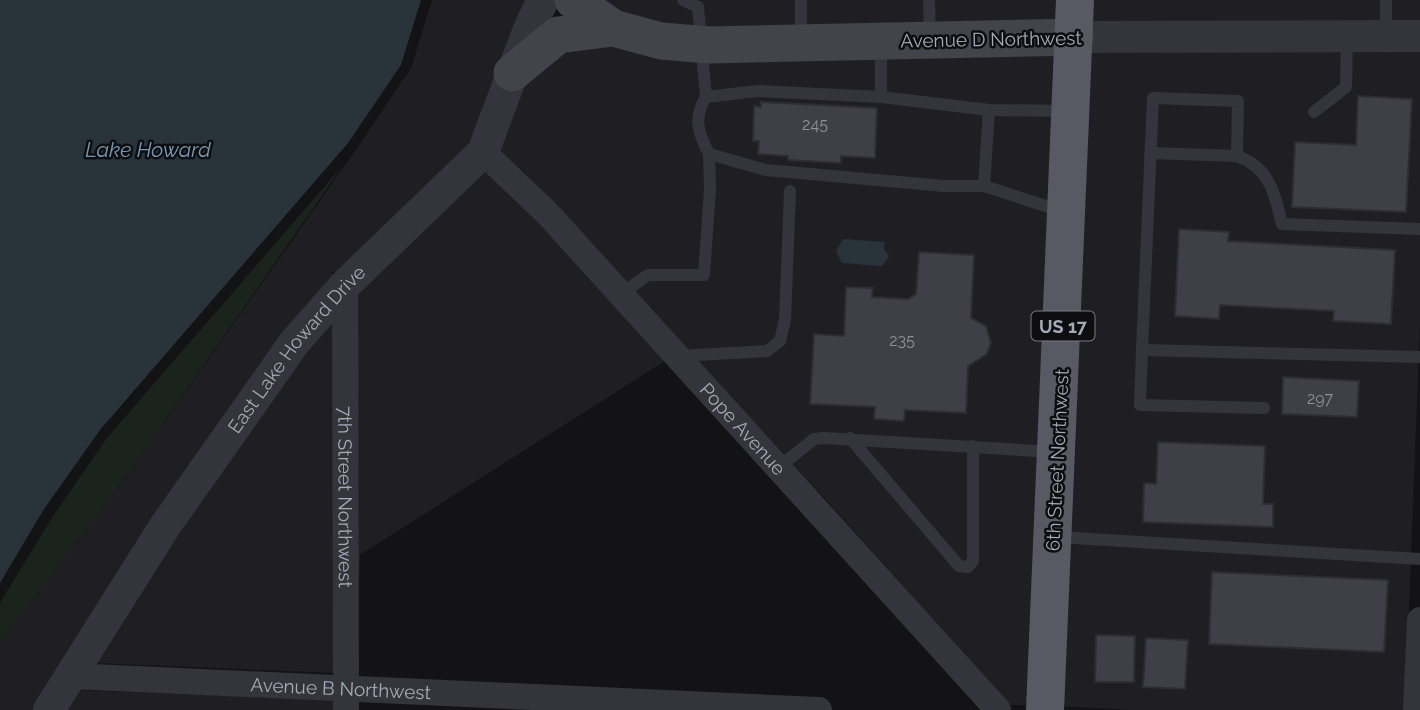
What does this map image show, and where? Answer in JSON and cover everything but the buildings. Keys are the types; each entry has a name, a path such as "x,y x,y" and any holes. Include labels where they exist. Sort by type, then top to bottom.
{"highway":[{"name":"6th Street Northwest","path":"1045,710 1075,18"}],"main road":[{"name":"Avenue D Northwest","path":"573,0 614,28 661,41 699,44 930,40 1075,18"},
{"path":"512,73 558,35 614,28"}],"street":[{"name":"East Lake Howard Drive","path":"49,710 165,526 294,342 345,285 483,152 543,0"},
{"name":"Avenue D Northwest","path":"1075,18 1347,36 1420,36"},
{"name":"Pope Avenue","path":"483,152 548,214 998,710"},
{"name":"7th Street Northwest","path":"345,285 346,699"},
{"path":"1416,710 1420,620"},
{"name":"Avenue B Northwest","path":"71,676 346,699 819,710"}],"lane":[{"path":"621,294 648,275 704,275 710,189 709,154 700,137 697,109 706,97 699,44 698,7 683,0"},
{"path":"800,0 801,43"},
{"path":"929,0 930,40"},
{"path":"1385,0 1385,36"},
{"path":"1314,112 1346,87 1347,36"},
{"path":"880,41 881,97"},
{"path":"706,97 757,91 881,97 989,110 1072,111"},
{"path":"1237,156 1238,101 1153,99 1140,405 1264,408"},
{"path":"984,186 989,110"},
{"path":"1150,153 1237,156 1256,163 1273,190 1282,224 1420,229"},
{"path":"709,154 735,164 766,170 984,186 1068,214"},
{"path":"678,356 767,351 780,341 785,320 790,191"},
{"path":"1142,350 1420,357"},
{"path":"778,468 814,439 850,438 1057,452"},
{"path":"850,438 959,566 968,567 973,561 973,446"},
{"path":"1053,537 1420,559"}],"shaded area":[{"path":"432,0 527,0 473,144 340,271 332,272 333,279 65,662 60,663 59,672 34,710 0,710 0,643 118,488 411,68"},
{"path":"595,0 1063,0 1063,24 709,32 643,23"},
{"path":"1087,0 1420,0 1420,22 1087,23"},
{"path":"581,44 1062,51 1034,705 1010,705 827,501 498,148 522,81 563,48"},
{"path":"1420,49 1420,325 1405,710 1133,710 1058,706 1086,50"},
{"path":"344,164 118,488 0,643 0,603 53,516 107,438"},
{"path":"483,170 540,224 665,361 360,555 358,635 357,291"},
{"path":"333,317 334,673 94,663 175,534 265,402"},
{"path":"77,690 334,700 334,710 64,710"}],"water":[{"name":"Lake Howard","path":"0,0 421,0 401,65 348,143 100,430 44,509 0,583"},
{"path":"843,239 885,242 884,249 889,256 882,266 842,263 836,251"}]}
